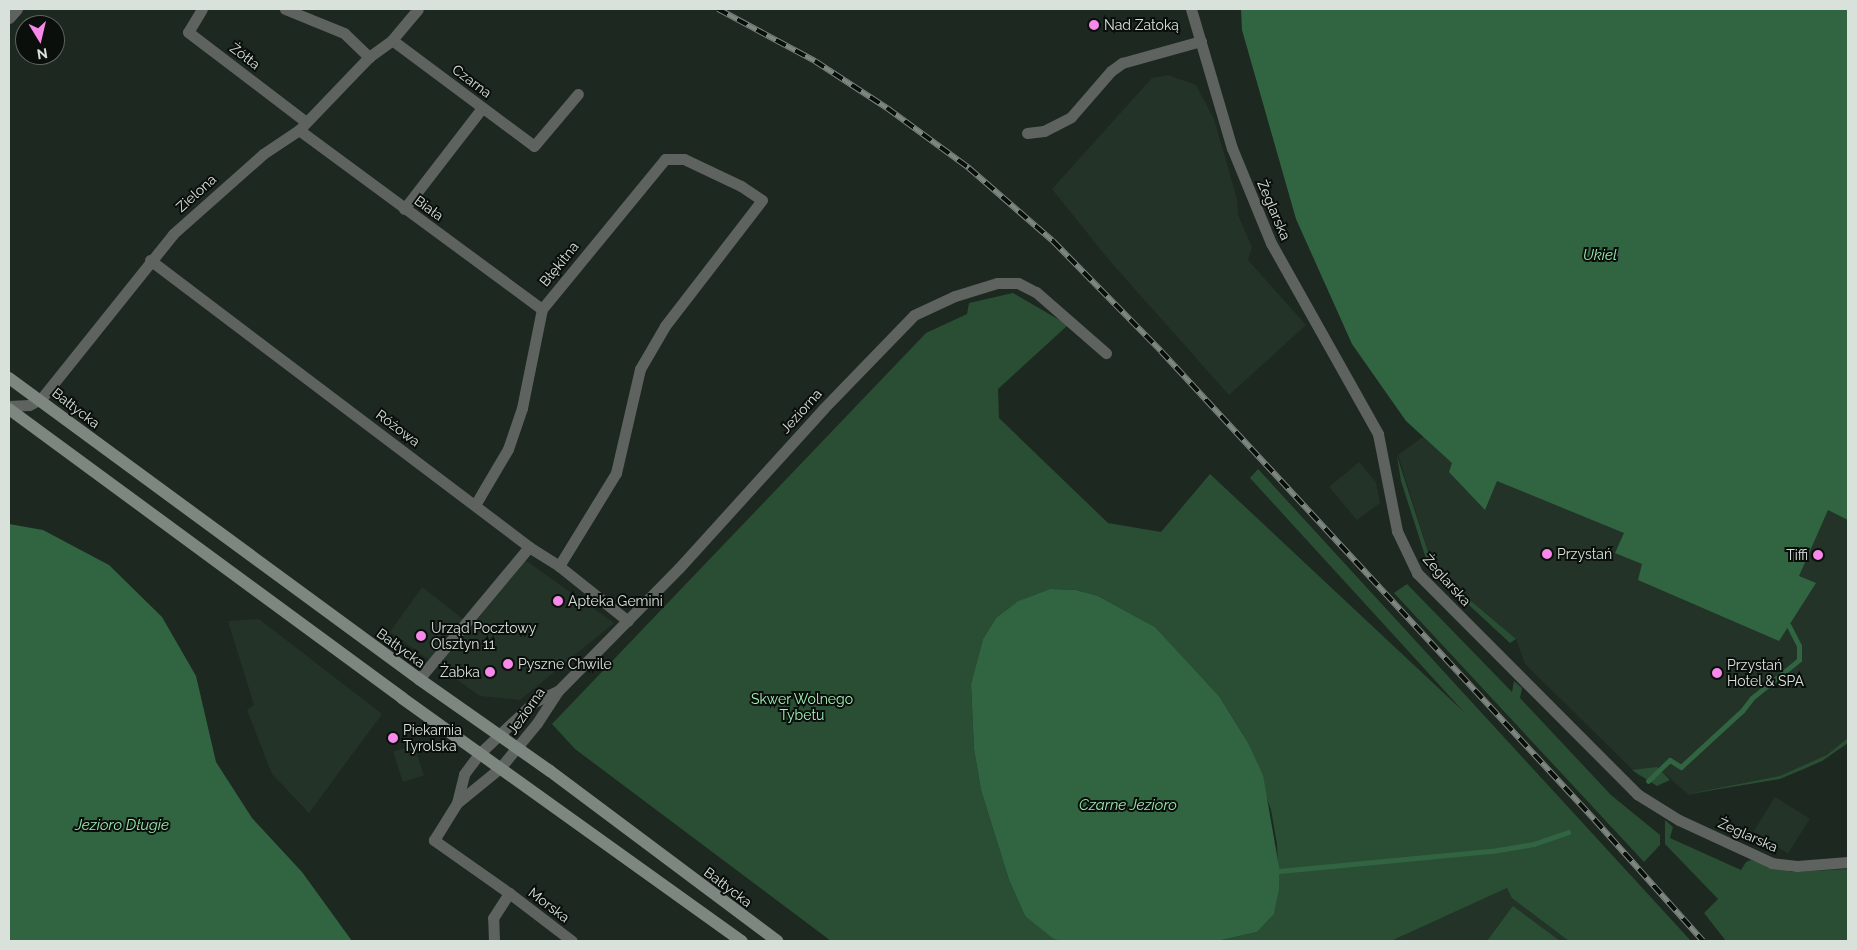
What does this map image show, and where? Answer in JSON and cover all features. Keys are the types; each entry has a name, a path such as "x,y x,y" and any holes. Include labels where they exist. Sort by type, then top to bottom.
{"main road":[{"name":"Bałtycka","path":"9,378 41,399 777,941"},
{"path":"9,408 480,754 742,941"}],"street":[{"path":"9,18 16,9"},
{"name":"Żółta","path":"202,9 188,32 302,126"},
{"path":"285,9 344,33 368,57"},
{"name":"Zielona","path":"41,399 150,260 173,234 263,154 302,126 368,57 392,40 418,9"},
{"name":"Żeglarska","path":"1191,9 1232,148 1271,243 1378,434 1397,531 1417,573 1637,794 1679,820 1772,863 1797,866 1848,862"},
{"name":"Czarna","path":"392,40 534,146 578,94"},
{"path":"1027,133 1044,131 1071,117 1111,72 1122,63 1201,41"},
{"path":"404,209 482,108"},
{"name":"Biała","path":"302,126 404,209 542,309"},
{"name":"Błękitna","path":"475,505 508,449 522,408 542,309 665,160 684,160 704,168 741,186 762,200 665,326 640,369 616,473 560,566"},
{"name":"Różowa","path":"150,260 529,547 560,566 628,621"},
{"name":"Jeziorna","path":"457,803 500,768 517,749 558,691 628,621 894,333 924,308 997,283 1018,283 1036,292 1106,353"},
{"path":"9,408 29,405 41,399"},
{"path":"419,679 529,547"},
{"name":"Jeziorna","path":"457,803 464,774 497,734 534,702 558,691"},
{"name":"Morska","path":"457,803 434,840 572,941"},
{"path":"494,941 493,918 508,894"}],"shaded area":[{"path":"1168,75 1196,85 1214,119 1237,199 1238,215 1252,247 1248,260 1306,325 1229,395 1109,260 1052,189 1152,78"},
{"path":"1545,348 1848,442 1848,740 1834,752 1805,769 1781,777 1689,795 1658,768 1640,777 1525,664 1516,639 1459,591 1431,561 1398,455"},
{"path":"1359,462 1376,482 1380,503 1357,520 1329,487"},
{"path":"525,560 614,623 520,700 480,696 390,632 422,587 472,626"},
{"path":"259,619 382,714 309,813 272,774 247,710 254,705 228,621"},
{"path":"414,745 424,775 403,782 393,752"},
{"path":"1775,797 1810,819 1788,853 1753,832"},
{"path":"1590,850 1669,941 1391,941"}],"green space":[{"name":"Skwer Wolnego Tybetu","path":"1013,293 1068,325 998,389 999,418 1108,523 1161,532 1210,474 1464,712 1250,478 1258,469 1691,941 1569,941 1512,898 1507,888 1391,941 1217,941 1257,932 1274,913 1279,890 1277,844 1271,810 1247,741 1219,696 1155,627 1098,596 1076,590 1050,589 1018,601 996,618 983,639 971,684 974,749 981,790 1009,880 1025,916 1064,941 831,941 575,749 552,724 926,333 967,314 969,303"},
{"path":"1397,456 1431,561 1459,591 1516,639 1510,643 1429,568 1401,481"},
{"path":"1407,584 1512,692 1514,681 1522,688 1520,698 1611,795 1660,835 1660,845 1644,862 1394,593"},
{"path":"1848,738 1848,743 1822,761 1780,779 1689,794 1780,776 1827,755"},
{"path":"1657,767 1670,780 1657,786 1632,770"},
{"path":"1665,820 1673,827 1670,838 1741,870 1746,862 1751,860 1792,872 1848,869 1848,941 1726,941 1704,913 1718,899 1665,844"},
{"path":"1513,906 1560,941 1487,941"}],"water":[{"name":"Ukiel","path":"1241,9 1848,9 1848,520 1828,510 1799,576 1816,583 1779,641 1638,580 1642,564 1615,553 1624,533 1497,481 1485,510 1449,472 1452,463 1406,421 1352,344 1296,219 1242,30"},
{"name":"Jezioro Długie","path":"9,524 43,530 109,565 162,617 196,676 216,762 252,818 302,872 352,941 9,941"},
{"name":"Czarne Jezioro","path":"1050,589 1076,590 1098,596 1155,627 1219,696 1247,741 1263,775 1279,867 1279,890 1274,914 1257,932 1217,941 1064,941 1054,939 1025,916 1009,880 981,790 974,749 971,684 983,639 996,618 1018,601"}],"waterway":[{"path":"1648,781 1670,760 1681,767 1742,711 1752,698 1799,660 1799,646 1789,626"},
{"path":"1279,871 1492,851 1534,844 1568,832"}],"railway":[{"path":"718,9 815,61 887,108 969,168 1053,241 1161,351 1595,820 1703,941"}],"place":[{"name":"Nad Zatoką","path":"1094,25"},
{"name":"Przystań","path":"1547,554"},
{"name":"Tiffi","path":"1818,555"},
{"name":"Apteka Gemini","path":"558,601"},
{"name":"Urząd Pocztowy Olsztyn 11","path":"421,636"},
{"name":"Pyszne Chwile","path":"508,664"},
{"name":"Żabka","path":"490,672"},
{"name":"Przystań Hotel & SPA","path":"1717,673"},
{"name":"Piekarnia Tyrolska","path":"393,738"}]}
